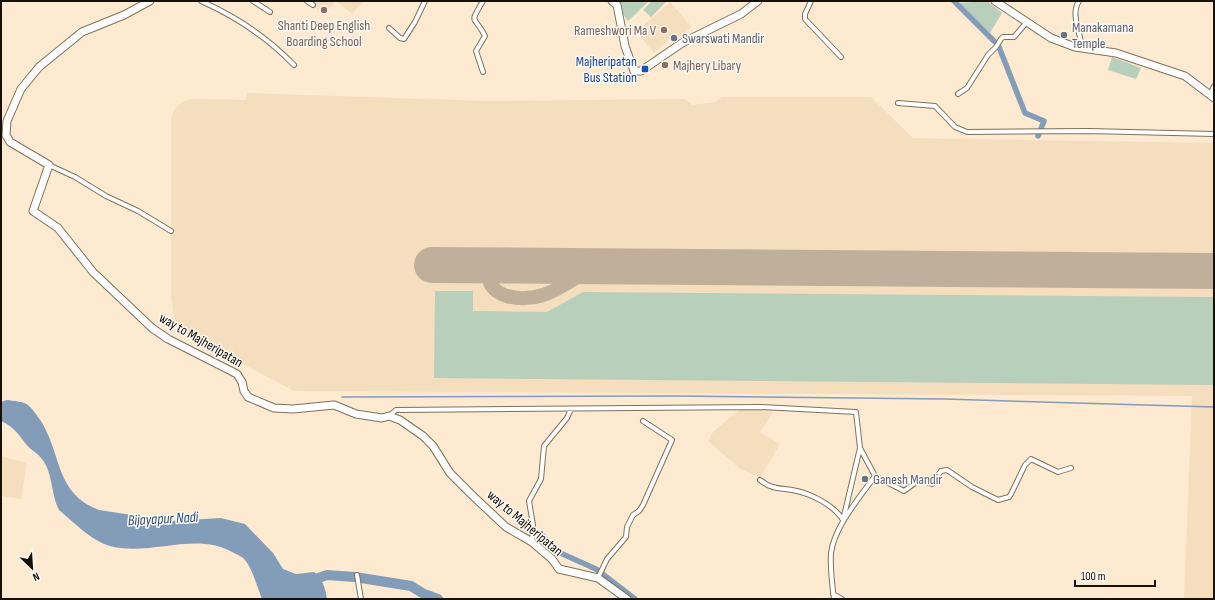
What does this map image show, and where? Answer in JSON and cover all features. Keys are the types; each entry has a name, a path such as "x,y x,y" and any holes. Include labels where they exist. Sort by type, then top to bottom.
{"main road":[{"path":"49,165 10,142 6,135 7,121 21,89 39,67 82,32 124,15 150,1"},
{"path":"612,1 617,6 626,46 634,71 641,71 682,43 741,14 758,1"},
{"path":"1001,2 1026,23 1051,38 1082,48 1116,53 1185,76 1212,97"},
{"name":"way to Majheripatan","path":"49,165 33,211 58,228 93,272 152,328 168,339 237,374 248,397 274,408 288,409 334,405 356,414 382,418 389,416 400,420 423,436 433,446 450,473 506,527 532,542 552,559 559,568 598,578 627,599"}],"street":[{"path":"201,1 242,21 275,46 294,64"},
{"path":"253,1 270,12"},
{"path":"307,1 313,6"},
{"path":"388,28 400,38 404,39 415,22 425,1"},
{"path":"483,1 474,18 474,22 485,36 476,51 483,72"},
{"path":"811,1 805,14 805,19 841,57"},
{"path":"1079,1 1076,5 1076,14 1082,48"},
{"path":"958,94 967,88 1000,39 1003,37 1014,37 1026,23"},
{"path":"1212,97 1214,86"},
{"path":"898,103 935,106 955,127 961,131 1214,134"},
{"path":"49,165 76,176 106,196 138,211 167,231 171,231"},
{"path":"389,416 396,410 571,408 761,407 854,412 857,414 860,448 843,520 831,551 831,584 834,597 842,599"},
{"path":"532,542 533,526 529,501 541,479 544,446 567,418 571,408"},
{"path":"598,578 607,559 626,537 627,526 633,515 639,511 643,505 672,440 643,421"},
{"path":"860,448 875,476 904,491 919,480 932,484 941,470 947,470 972,487 998,500 1009,497 1025,465 1031,459 1058,472 1071,468"},
{"path":"843,520 875,476"},
{"path":"760,480 774,489 793,490 830,505 838,512 843,520"},
{"path":"357,577 360,599"}],"shaded area":[{"name":"Shanti Deep English Boarding School","path":"315,1 335,1 324,17 312,3"},
{"name":"Shanti Deep English Boarding School","path":"336,1 364,1 352,14"},
{"name":"Rameshwori Ma V","path":"670,2 692,27 679,38 675,34 654,53 636,32"},
{"path":"247,93 488,101 684,99 692,105 715,102 722,97 871,97 913,138 1214,143 1214,599 1184,599 1192,396 294,391 179,330 175,325 171,294 171,119 174,110 180,104 190,99 246,100"},
{"path":"740,409 775,409 760,432 780,444 760,478 739,468 708,441 713,432"},
{"path":"1,456 27,463 21,499 1,496"}],"green space":[{"path":"619,1 649,1 628,21 622,13"},
{"path":"652,1 666,2 651,17 643,10"},
{"path":"987,1 1002,13 990,33 959,3"},
{"path":"1112,57 1141,68 1136,79 1108,70"},
{"path":"435,291 473,291 473,311 547,312 583,292 1214,297 1214,385 434,378"}],"water":[{"path":"7,400 26,404 35,413 48,434 61,472 67,483 74,494 85,503 99,510 171,521 221,518 245,524 273,553 283,569 296,574 314,572 323,584 327,599 262,599 253,574 245,560 239,555 220,547 205,544 190,544 129,549 106,545 92,537 59,510 56,504 46,465 12,428 1,421 1,402"}],"waterway":[{"path":"954,1 994,41"},
{"path":"999,47 1025,113 1044,121 1038,136"},
{"path":"342,397 676,396 944,399 1214,407"},
{"path":"541,534 556,551 596,569 635,599"},
{"name":"Bijayapur Nadi","path":"307,582 327,575 355,577 411,586 424,594 438,599"}],"taxiway":[{"path":"541,265 513,256 500,256 494,260 489,268 489,278 492,286 498,292 506,296 525,298 552,292 582,274 610,266"}],"runway":[{"path":"432,265 1214,271"}],"place":[{"name":"Shanti Deep English Boarding School","path":"324,10"},
{"name":"Rameshwori Ma V","path":"664,30"},
{"name":"Manakamana Temple","path":"1064,35"},
{"name":"Swarswati Mandir","path":"674,38"},
{"name":"Majhery Libary","path":"665,65"},
{"name":"Majheripatan Bus Station","path":"645,69"},
{"name":"Ganesh Mandir","path":"865,479"}]}
